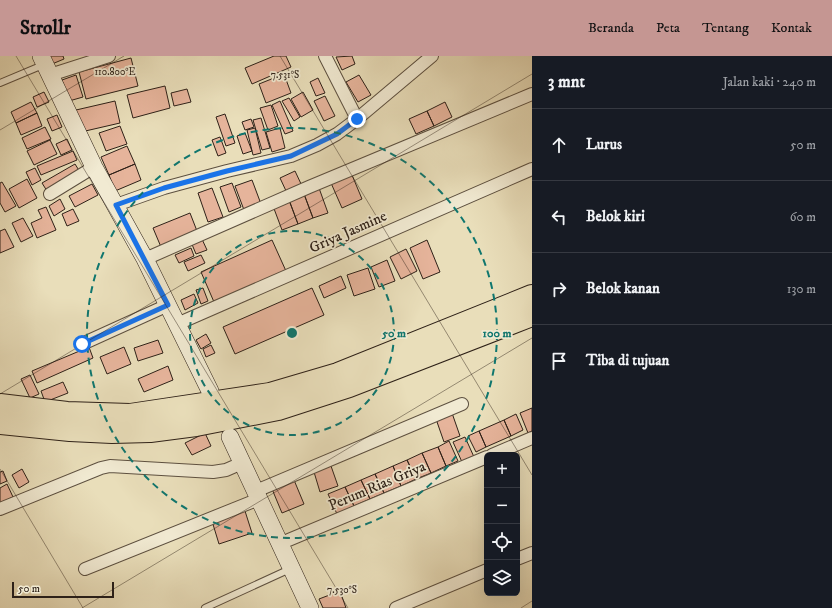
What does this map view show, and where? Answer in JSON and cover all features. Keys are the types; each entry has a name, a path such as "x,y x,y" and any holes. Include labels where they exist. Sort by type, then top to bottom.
{"highway":[{"path":"0,405 67,413 130,415 270,394 338,374 532,296"},
{"path":"0,423 112,432 150,431 278,409 356,383 532,315"}],"street":[{"path":"109,56 45,65 94,167 145,259 210,391"},
{"path":"325,56 357,119"},
{"path":"116,205 171,186 291,156 337,134 432,56"},
{"path":"145,259 309,187 532,94"},
{"path":"50,194 94,167"},
{"name":"Griya Jasmine","path":"177,324 532,169"},
{"path":"82,344 168,305"},
{"path":"85,569 462,404"},
{"path":"230,437 310,608"},
{"path":"499,452 532,438"},
{"name":"Perum Rias Griya","path":"279,544 484,458"},
{"path":"0,509 101,468 110,466 213,472 226,470 242,463"},
{"path":"520,558 532,553"},
{"path":"396,608 484,571"}],"lane":[{"path":"0,83 45,65"},
{"path":"205,608 291,569"}],"building":[{"path":"49,56 63,56 64,59 52,64"},
{"path":"274,56 286,56 291,67 252,84 245,68"},
{"path":"352,56 355,64 342,70 336,57"},
{"path":"131,58 138,86 86,99 79,72"},
{"path":"284,74 291,93 266,103 259,84"},
{"path":"76,75 83,97 69,101 62,80"},
{"path":"359,75 371,95 358,102 346,82"},
{"path":"318,78 325,93 316,96 310,82"},
{"path":"165,86 170,108 133,118 127,95"},
{"path":"187,89 191,102 174,106 171,93"},
{"path":"44,92 49,102 37,107 33,97"},
{"path":"303,92 313,110 301,117 291,99"},
{"path":"325,96 335,116 324,121 314,101"},
{"path":"289,98 300,117 294,121 282,101"},
{"path":"115,101 120,123 81,132 76,110"},
{"path":"280,101 293,131 285,134 272,105"},
{"path":"31,102 37,113 16,123 11,112"},
{"path":"445,102 452,117 434,126 427,111"},
{"path":"271,105 278,126 268,130 260,108"},
{"path":"427,111 434,126 416,134 409,119"},
{"path":"37,113 42,126 21,135 16,123"},
{"path":"225,114 235,143 226,146 216,117"},
{"path":"57,115 62,127 52,131 47,119"},
{"path":"261,118 270,148 262,150 253,120"},
{"path":"251,119 254,127 245,130 242,122"},
{"path":"120,126 127,144 106,151 99,133"},
{"path":"45,127 51,139 27,149 22,138"},
{"path":"255,128 261,153 253,155 247,130"},
{"path":"280,128 285,148 272,152 266,132"},
{"path":"245,133 252,151 243,154 237,136"},
{"path":"220,137 226,153 218,156 212,140"},
{"path":"67,139 72,150 61,155 56,144"},
{"path":"50,140 57,154 34,165 27,151"},
{"path":"127,146 135,164 109,175 101,157"},
{"path":"73,151 77,160 41,175 37,166"},
{"path":"75,164 80,172 47,191 42,183"},
{"path":"135,164 141,180 115,191 109,175"},
{"path":"35,168 41,180 32,185 26,172"},
{"path":"295,171 302,186 287,193 280,178"},
{"path":"352,175 362,199 342,208 331,183"},
{"path":"27,179 37,198 19,208 9,189"},
{"path":"252,180 261,204 244,210 235,186"},
{"path":"2,182 16,206 5,212 0,203 0,183"},
{"path":"232,183 241,207 229,212 220,187"},
{"path":"92,184 98,195 75,207 69,196"},
{"path":"212,188 223,217 208,222 198,193"},
{"path":"319,188 328,213 313,218 304,194"},
{"path":"304,194 313,218 298,224 289,200"},
{"path":"60,199 65,209 54,216 49,206"},
{"path":"289,200 298,224 282,230 273,206"},
{"path":"46,207 56,230 37,238 31,223 42,218 38,210"},
{"path":"73,209 79,221 67,226 62,214"},
{"path":"190,213 197,231 161,247 153,228"},
{"path":"23,218 33,236 21,242 12,223"},
{"path":"5,229 14,247 0,253 0,231"},
{"path":"201,237 207,250 196,254 191,242"},
{"path":"272,240 286,271 214,302 201,272"},
{"path":"427,240 440,272 423,279 410,248"},
{"path":"191,248 194,256 179,263 175,255"},
{"path":"406,249 417,271 401,279 390,257"},
{"path":"201,255 205,263 188,271 184,262"},
{"path":"387,260 395,281 379,287 371,267"},
{"path":"368,268 375,289 354,296 347,275"},
{"path":"341,276 346,288 324,298 319,286"},
{"path":"203,288 208,301 201,304 196,290"},
{"path":"312,288 324,315 235,354 223,327"},
{"path":"194,294 198,303 185,310 181,300"},
{"path":"206,334 211,343 201,349 196,340"},
{"path":"158,340 163,353 138,361 134,348"},
{"path":"211,345 215,353 206,357 203,349"},
{"path":"89,347 93,358 37,383 32,371"},
{"path":"124,347 131,364 107,374 100,357"},
{"path":"168,366 173,380 144,392 138,379"},
{"path":"30,375 39,394 30,398 21,379"},
{"path":"63,382 68,393 45,402 41,391"},
{"path":"532,408 532,431 528,433 520,413"},
{"path":"452,413 460,436 444,442 436,419"},
{"path":"516,414 523,430 511,436 504,420"},
{"path":"504,420 511,436 486,447 479,431"},
{"path":"479,431 486,447 476,452 468,436"},
{"path":"205,433 211,446 192,455 185,443"},
{"path":"465,437 474,457 462,462 453,442"},
{"path":"449,441 458,461 446,466 438,447"},
{"path":"438,447 446,466 431,473 422,453"},
{"path":"422,453 431,473 416,479 407,460"},
{"path":"407,460 416,479 401,486 393,466"},
{"path":"331,466 338,486 320,492 314,472"},
{"path":"393,466 401,486 384,493 375,474"},
{"path":"22,469 29,482 19,488 12,475"},
{"path":"3,471 7,481 0,484 0,472"},
{"path":"375,474 384,493 370,499 361,480"},
{"path":"294,480 304,504 282,513 272,489"},
{"path":"361,480 370,499 354,506 345,487"},
{"path":"7,484 13,497 0,503 0,488"},
{"path":"345,487 354,506 337,514 328,494"},
{"path":"245,511 252,533 219,544 212,521"},
{"path":"340,591 346,608 323,608 319,599"}],"route":[{"path":"82,344 168,305 116,205 164,188 291,156 317,145 337,134 357,119"}]}
